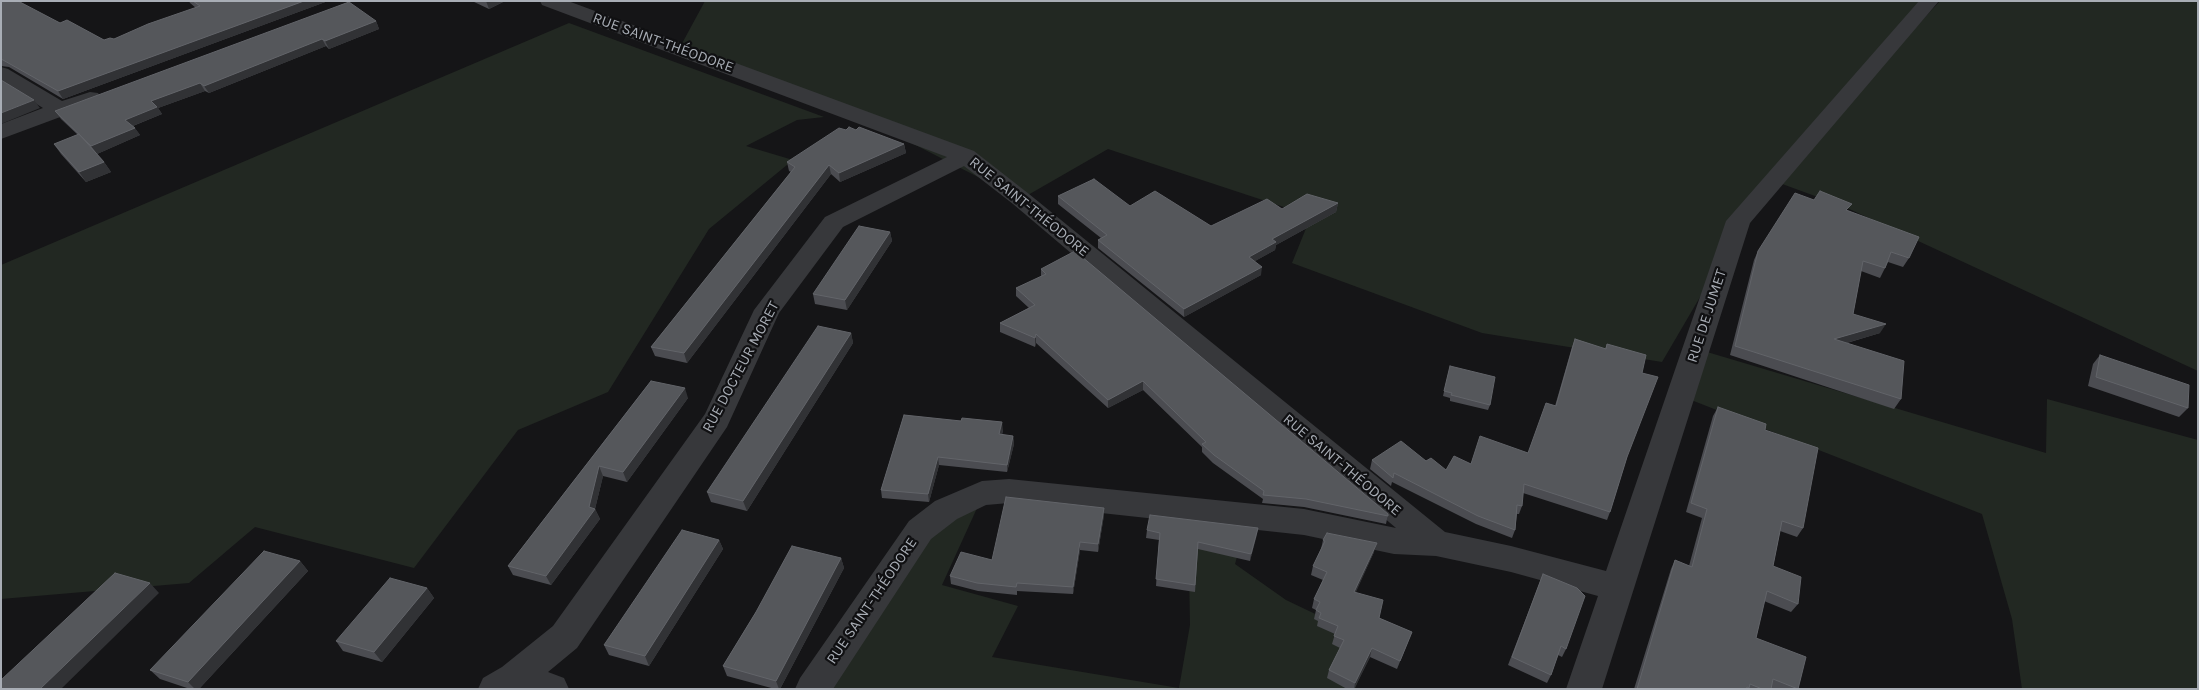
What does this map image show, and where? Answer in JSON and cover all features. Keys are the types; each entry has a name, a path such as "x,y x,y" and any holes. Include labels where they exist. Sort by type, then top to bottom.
{"street":[{"name":"RUE SAINT-THÉODORE","path":"549,1 966,156 1006,186 1436,543"},
{"name":"RUE DE JUMET","path":"1584,689 1738,221 1930,1"},
{"path":"1,73 60,109"},
{"path":"1,132 108,92"},
{"name":"RUE DOCTEUR MORET","path":"505,684 565,637 717,419 768,310 834,222 966,156"},
{"name":"RUE SAINT-THÉODORE","path":"813,689 920,530 946,510 982,493 1009,491 1304,522 1394,541 1436,543 1511,559 1618,588"},
{"path":"505,684 552,689"}],"shaded area":[{"path":"705,1 1920,1 1783,170 1940,1 2198,1 2198,371 1845,207 1774,181 1755,203 1662,362 1482,333 1292,263 1311,216 1108,149 1021,199 853,113 679,49"},
{"path":"569,23 824,117 797,120 746,146 793,160 709,229 608,392 518,430 414,568 255,527 189,583 1,599 1,265"},
{"path":"1697,349 2046,453 2047,399 2198,440 2198,689 2022,689 2012,619 1982,514 1681,396"},
{"path":"978,506 942,585 1018,606 992,657 1179,688 1190,625 1188,509 1244,532 1235,564 1286,600 1374,642 1355,689 828,689 946,510"}],"building":[{"path":"1,1 18,1 60,23 67,20 104,40 114,39 148,24 200,6 193,1 304,1 58,91 1,59"},
{"path":"349,2 376,21 325,41 322,39 204,86 200,83 151,101 157,107 125,120 135,128 91,146 55,111"},
{"path":"1,80 34,100 1,113"},
{"path":"849,127 856,130 859,127 904,144 839,173 829,165 684,353 651,347 795,167 787,162 839,128 846,130"},
{"path":"79,134 104,162 79,172 54,144"},
{"path":"1094,179 1130,206 1155,191 1211,226 1267,199 1282,209 1307,194 1338,203 1272,239 1276,242 1249,257 1262,267 1184,309 1098,240 1107,235 1058,196"},
{"path":"1820,191 1852,204 1846,210 1919,237 1909,258 1891,252 1885,268 1863,261 1853,314 1886,324 1834,339 1904,361 1901,399 1735,346 1758,251 1795,193 1814,200"},
{"path":"859,226 890,232 845,300 813,294"},
{"path":"1075,251 1388,514 1388,516 1306,499 1263,495 1264,491 1214,455 1202,444 1206,442 1143,381 1108,400 1036,334 1035,338 1000,323 1035,305 1016,288 1046,274 1041,269"},
{"path":"818,326 851,333 743,501 707,492"},
{"path":"1575,339 1606,349 1607,344 1646,355 1642,373 1658,377 1627,457 1610,512 1524,484 1522,506 1517,505 1515,530 1478,516 1394,473 1393,478 1372,460 1401,441 1426,461 1431,458 1446,470 1454,456 1471,464 1480,436 1528,453 1546,403 1556,406"},
{"path":"2100,355 2189,385 2188,408 2096,377"},
{"path":"1450,366 1495,377 1490,405 1451,395 1452,393 1444,391"},
{"path":"651,381 685,388 623,472 599,466 589,507 595,509 546,576 508,566"},
{"path":"1718,407 1766,424 1765,430 1818,448 1803,528 1782,521 1773,566 1801,577 1798,604 1767,591 1756,638 1806,657 1798,689 1773,679 1771,689 1762,689 1750,684 1749,688 1747,687 1746,689 1637,689 1675,560 1692,567 1707,509 1691,503"},
{"path":"904,415 961,421 962,418 1002,422 999,434 1013,436 1007,465 938,457 928,494 881,490"},
{"path":"1006,497 1104,508 1098,544 1080,542 1073,587 1017,583 1016,587 977,583 950,576 961,552 992,560"},
{"path":"1150,515 1258,528 1251,554 1198,542 1195,585 1156,579 1160,533 1147,530"},
{"path":"682,530 719,540 645,656 604,645"},
{"path":"1327,533 1377,543 1354,592 1383,600 1379,618 1412,632 1400,661 1372,648 1355,683 1329,670 1344,640 1334,636 1338,626 1319,618 1321,613 1316,610 1320,602 1314,599 1327,572 1313,566"},
{"path":"792,546 841,558 776,681 723,666 756,612"},
{"path":"264,551 300,561 188,682 150,670"},
{"path":"115,573 150,583 40,689 1,689 1,680"},
{"path":"1543,574 1577,588 1585,596 1566,649 1561,646 1551,675 1512,657"},
{"path":"390,578 427,588 374,652 336,641"}]}
